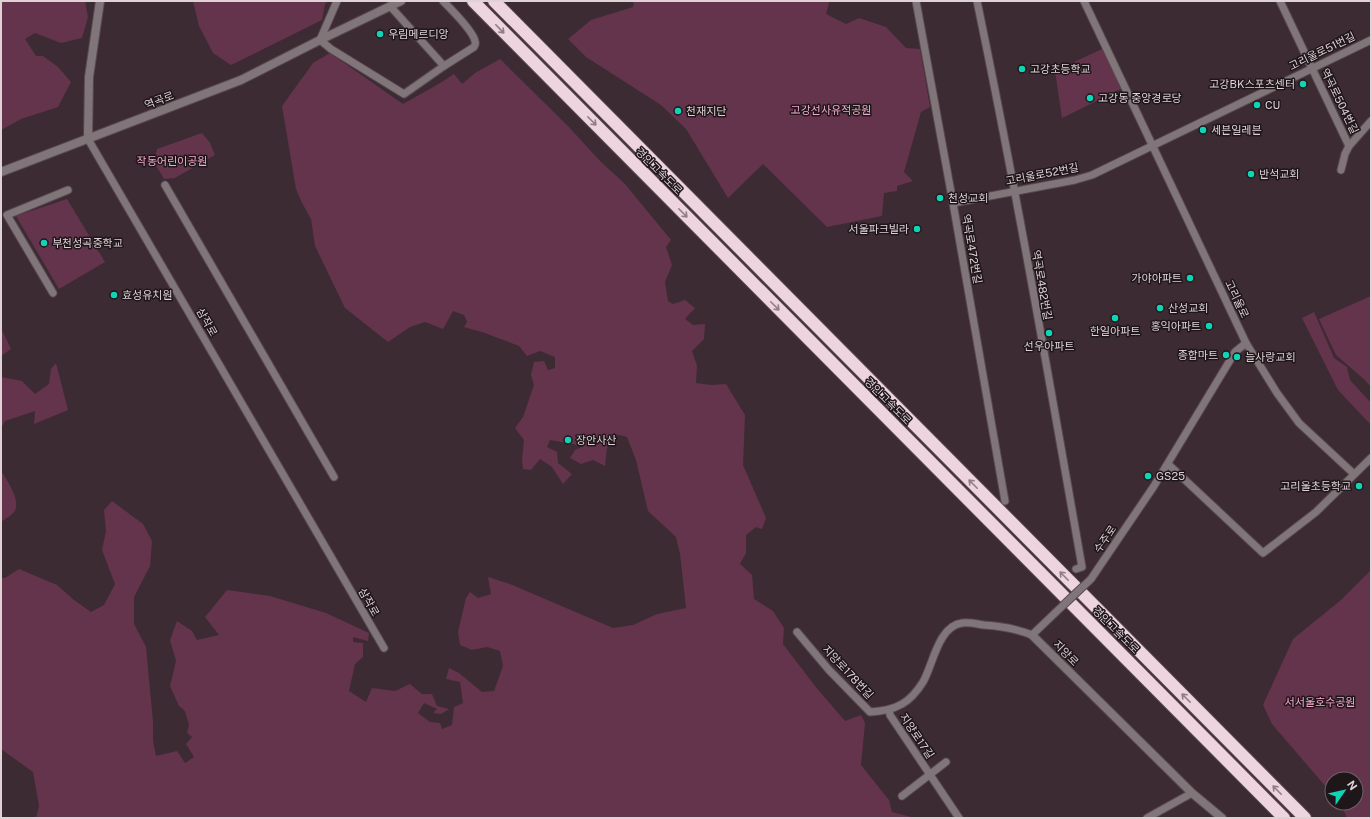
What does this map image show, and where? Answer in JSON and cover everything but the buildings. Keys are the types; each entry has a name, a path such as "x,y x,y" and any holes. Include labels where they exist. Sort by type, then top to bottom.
{"highway":[{"name":"경인고속도로","path":"473,1 1284,818"},
{"name":"경인고속도로","path":"494,1 1305,818"}],"street":[{"path":"337,1 320,40 404,94 474,47 475,42 473,36 444,1"},
{"name":"역곡로","path":"1,172 241,80 401,1"},
{"name":"역곡로472번길","path":"916,1 1005,501"},
{"name":"역곡로482번길","path":"977,1 997,97 1082,567 1076,569"},
{"name":"고리울로","path":"1084,1 1246,343 1277,393 1299,423 1354,474"},
{"name":"역곡로504번길","path":"1280,1 1349,146"},
{"path":"88,139 89,78 99,3"},
{"path":"390,6 444,66"},
{"name":"고리울로51번길","path":"1152,145 1371,40"},
{"path":"1341,170 1345,154 1349,146 1371,121"},
{"name":"삼작로","path":"88,139 384,648"},
{"name":"고리울로52번길","path":"953,203 1075,180 1092,174 1152,145"},
{"path":"165,185 334,477"},
{"path":"53,293 7,215 68,190"},
{"name":"수주로","path":"1032,635 1091,579 1168,464 1235,352 1246,343"},
{"path":"1168,464 1263,553 1316,512 1371,458"},
{"name":"지양로","path":"889,710 903,704 915,694 924,681 940,641 952,628 962,623 995,626 1024,632 1032,635 1192,793 1222,818"},
{"name":"지양로178번길","path":"797,632 829,670 870,712 889,710"},
{"name":"지양로17길","path":"889,710 890,714 959,818"},
{"name":"지양로17길","path":"902,796 946,762"},
{"path":"1147,818 1192,793"}],"green space":[{"path":"1,1 85,1 88,17 82,38 61,43 35,33 25,39 36,56 43,56 58,67 71,82 58,107 21,119 1,130"},
{"path":"193,1 328,1 325,4 322,20 231,65 213,53 199,26"},
{"name":"고강선사유적공원","path":"634,1 828,1 829,3 826,14 846,24 859,18 886,27 906,48 920,49 930,107 921,112 904,172 913,181 897,186 897,191 884,193 882,216 827,227 763,164 728,198 686,129 661,105 586,57 568,39 591,20 633,7"},
{"path":"1104,48 1123,88 1062,118 1055,71"},
{"path":"330,53 403,104 454,74 462,84 475,73 500,59 568,126 600,161 625,184 671,240 666,247 672,265 665,282 668,301 673,304 685,300 695,308 685,319 693,325 705,324 704,339 692,351 697,366 696,383 712,385 726,384 745,415 743,465 766,518 762,529 756,527 746,535 746,553 740,564 752,575 754,599 773,611 784,628 783,644 815,686 845,721 861,715 865,723 861,765 889,800 892,812 915,818 36,818 39,806 33,772 1,749 1,578 5,578 19,569 57,585 91,612 104,605 115,584 102,550 106,531 104,510 112,501 143,524 152,541 150,566 134,597 134,624 146,647 153,722 153,741 156,756 177,751 185,763 194,757 186,744 192,737 187,733 189,725 185,711 179,706 170,686 176,661 170,640 177,621 192,631 197,640 219,635 205,617 227,590 270,596 326,613 369,633 368,641 353,637 353,642 363,643 363,657 355,664 349,691 366,702 372,688 395,691 410,684 422,694 432,694 437,706 449,709 441,714 433,713 437,709 424,703 418,713 430,722 440,723 442,729 452,725 454,707 463,703 460,682 446,679 449,668 459,673 482,692 494,691 503,666 500,651 487,647 472,650 460,645 458,632 466,598 470,592 478,598 491,594 488,577 510,584 613,628 633,625 657,614 686,608 680,554 676,537 648,511 636,460 627,437 615,434 607,448 605,466 593,460 581,464 570,458 575,450 584,446 550,440 547,447 557,452 558,463 572,474 563,484 552,467 540,459 531,470 523,469 522,459 524,440 515,428 523,417 534,385 531,375 534,362 544,361 548,370 555,368 555,357 540,351 527,356 519,346 464,327 467,322 464,315 453,311 443,329 425,322 410,327 388,342 345,308 315,246 311,219 296,189 282,106 313,63"},
{"name":"작동어린이공원","path":"202,133 210,143 215,155 175,178 164,179 154,162 157,149"},
{"path":"67,199 105,262 59,289 16,216"},
{"path":"1371,296 1371,387 1336,355 1319,319"},
{"path":"1314,312 1334,358 1347,367 1350,380 1371,403 1371,425 1338,390 1302,318"},
{"path":"1,328 11,349 1,356"},
{"path":"56,363 68,410 34,424 35,411 5,421 1,428 1,377 22,381 35,394 49,384 51,369"},
{"path":"1,471 13,491 16,508 10,516 1,522"},
{"name":"서서울호수공원","path":"1371,570 1371,818 1347,818 1344,811 1364,811 1364,771 1324,771 1324,785 1272,724 1263,705 1293,639 1341,600"}],"place":[{"name":"우림메르디앙","path":"380,34"},
{"name":"고강초등학교","path":"1022,69"},
{"name":"고강BK스포츠센터","path":"1303,84"},
{"name":"고강동 중앙경로당","path":"1090,98"},
{"name":"CU","path":"1257,105"},
{"name":"천재지단","path":"678,111"},
{"name":"세븐일레븐","path":"1203,130"},
{"name":"반석교회","path":"1251,174"},
{"name":"천성교회","path":"940,198"},
{"name":"서울파크빌라","path":"917,229"},
{"name":"부천성곡중학교","path":"44,243"},
{"name":"가야아파트","path":"1190,278"},
{"name":"효성유치원","path":"114,295"},
{"name":"산성교회","path":"1160,308"},
{"name":"한일아파트","path":"1115,318"},
{"name":"홍익아파트","path":"1209,326"},
{"name":"선우아파트","path":"1049,333"},
{"name":"종합마트","path":"1226,355"},
{"name":"늘사랑교회","path":"1237,357"},
{"name":"장안사산","path":"568,440"},
{"name":"GS25","path":"1148,476"},
{"name":"고리울초등학교","path":"1359,486"}]}
